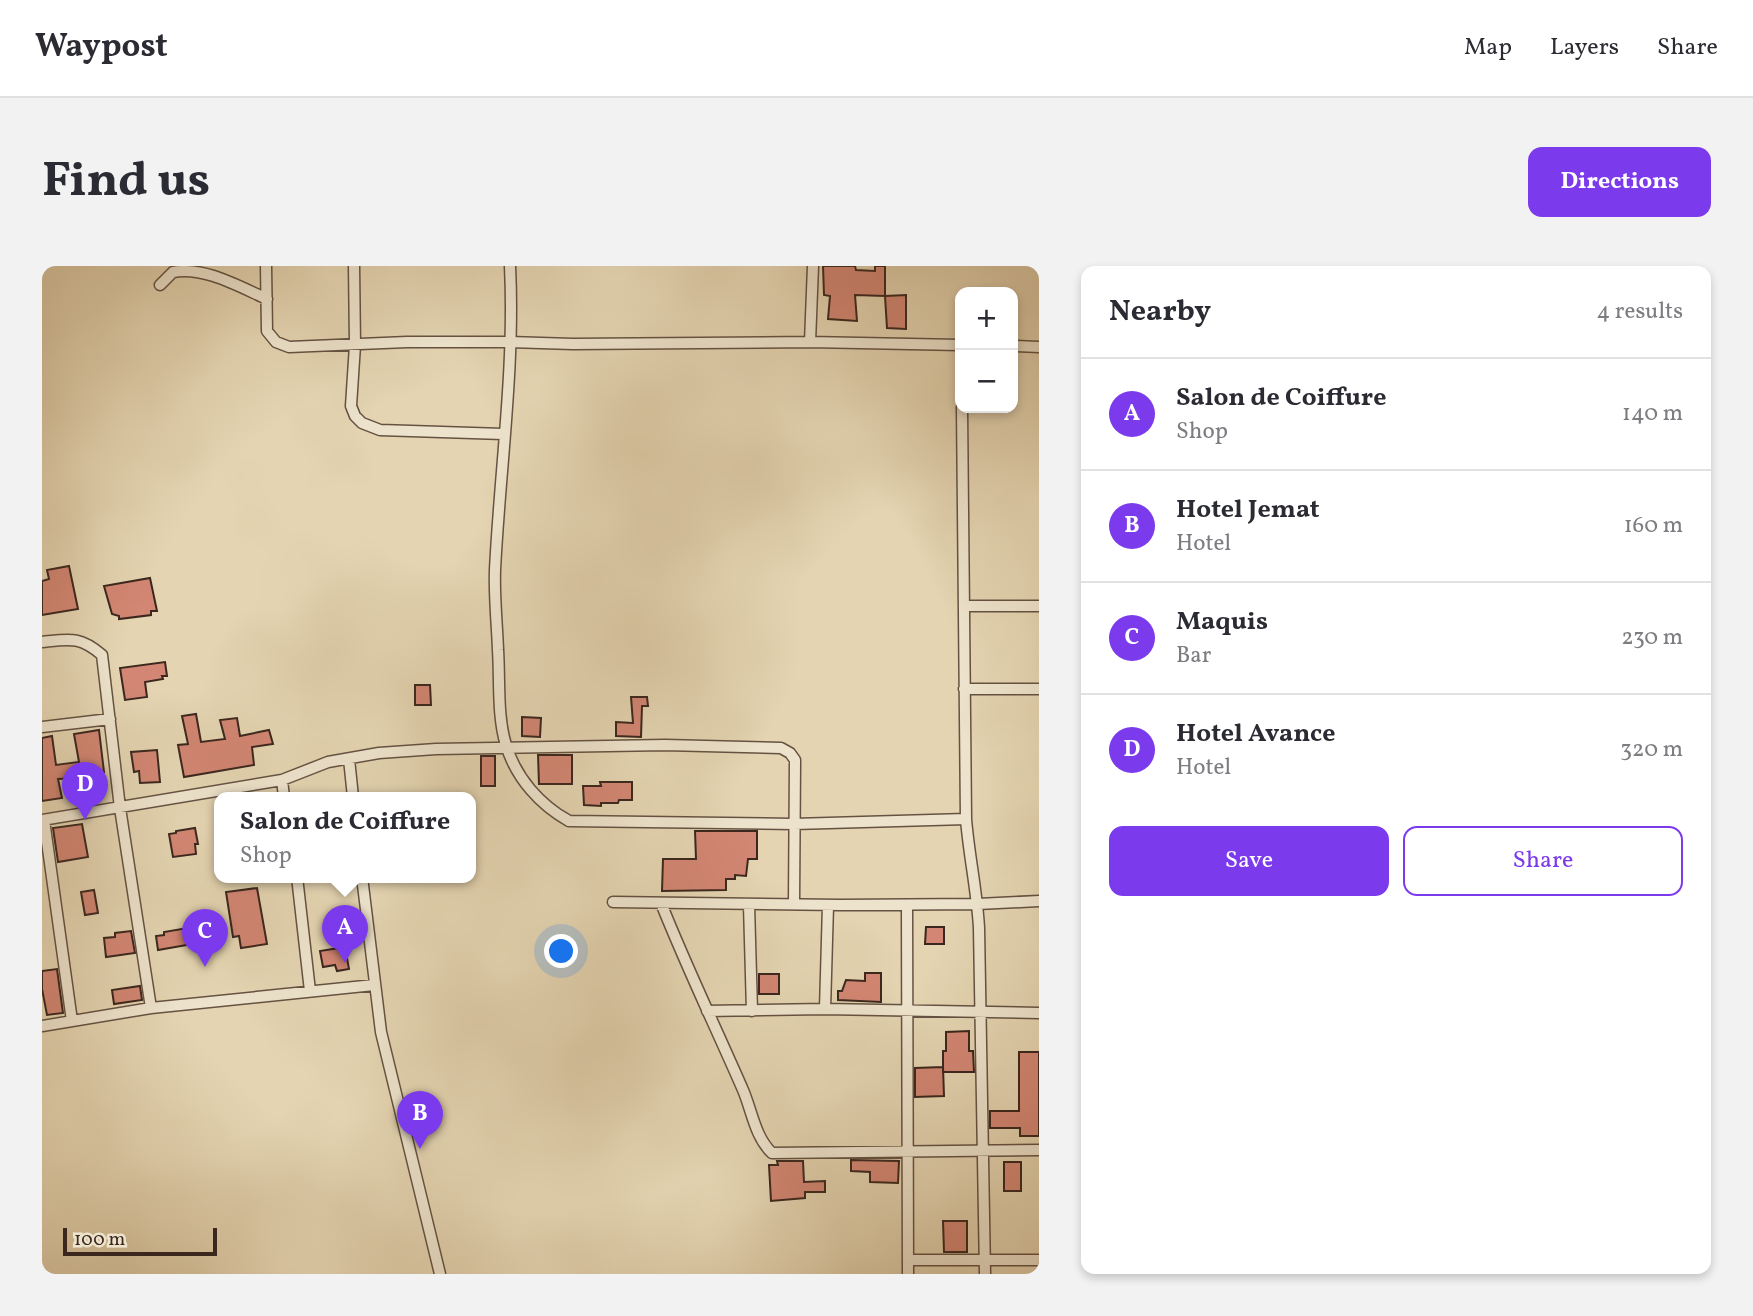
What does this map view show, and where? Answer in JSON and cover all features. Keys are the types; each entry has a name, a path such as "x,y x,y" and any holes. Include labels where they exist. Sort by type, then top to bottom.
{"street":[{"path":"267,266 267,331 276,342 289,347 509,342 955,345"},
{"path":"354,266 355,345 351,406 362,424 380,430 503,434"},
{"path":"510,266 509,342 495,572 500,698 507,747 516,766 541,803 569,821 794,824 966,820"},
{"path":"810,342 813,266"},
{"path":"160,285 173,272 197,271 211,274 267,299"},
{"path":"1018,346 1039,347"},
{"path":"962,413 966,820 978,904 985,1274"},
{"path":"964,606 1039,606"},
{"path":"42,642 66,639 88,642 102,655 120,808 151,1008"},
{"path":"964,689 1039,689"},
{"path":"42,727 110,719"},
{"path":"72,1021 43,820 282,780 328,762 379,753 664,744 781,748 790,752 794,760 794,904"},
{"path":"349,758 352,792"},
{"path":"282,780 284,792"},
{"path":"298,883 310,991"},
{"path":"363,883 381,1032 440,1274"},
{"path":"613,902 907,905 1039,901"},
{"path":"661,903 688,971 744,1093 761,1141 772,1153 1039,1150"},
{"path":"749,905 752,1011"},
{"path":"825,1009 828,905"},
{"path":"907,905 908,1274"},
{"path":"42,1026 151,1008 374,985"},
{"path":"707,1011 825,1009 1039,1013"},
{"path":"908,1260 1039,1261"}],"building":[{"path":"823,266 855,266 856,270 875,271 875,266 885,266 885,296 855,295 857,321 828,319 830,296 824,295"},
{"path":"906,295 906,329 887,328 885,296"},
{"path":"69,566 78,609 42,615 42,581 49,579 47,570"},
{"path":"150,578 157,611 151,611 151,615 119,619 119,616 112,614 104,586"},
{"path":"165,662 167,676 145,682 147,697 125,700 120,668"},
{"path":"415,685 430,685 431,705 415,705"},
{"path":"631,697 647,697 648,706 642,706 641,737 616,736 616,722 633,723"},
{"path":"196,714 201,742 225,739 220,720 237,718 240,736 269,730 273,744 252,747 254,765 184,777 178,745 188,744 182,716"},
{"path":"522,717 541,718 540,737 522,736"},
{"path":"99,730 104,772 79,774 80,778 58,779 62,798 42,801 42,738 52,736 56,765 79,762 74,734"},
{"path":"157,750 160,782 140,783 139,771 134,772 131,752"},
{"path":"538,755 572,755 572,784 539,784"},
{"path":"481,756 495,756 495,786 481,786"},
{"path":"600,782 632,782 632,800 601,803 601,806 584,805 583,786 601,786"},
{"path":"82,824 88,857 58,862 53,828"},
{"path":"195,828 198,844 195,844 196,854 173,857 169,834"},
{"path":"695,831 757,831 757,859 748,859 746,876 735,875 735,879 726,879 726,890 662,891 663,859 696,859"},
{"path":"257,888 267,944 241,948 239,936 233,937 226,892"},
{"path":"94,890 98,913 85,915 81,892"},
{"path":"201,921 204,942 158,950 156,936 188,928 187,923"},
{"path":"926,927 944,927 944,944 925,944"},
{"path":"131,931 135,953 106,957 104,938"},
{"path":"345,947 349,969 337,971 335,965 323,967 320,951"},
{"path":"57,969 63,1013 47,1015 42,971"},
{"path":"865,973 881,973 881,1002 838,1000 838,991 842,991 846,980 865,981"},
{"path":"759,974 779,974 779,994 759,994"},
{"path":"140,986 142,1000 114,1004 112,990"},
{"path":"969,1031 969,1051 973,1051 974,1072 943,1072 946,1032"},
{"path":"1019,1052 1039,1052 1039,1136 1020,1136 1020,1128 990,1128 990,1111 1019,1111"},
{"path":"943,1067 944,1096 915,1097 915,1068"},
{"path":"851,1160 899,1161 898,1183 870,1182 870,1172 851,1171"},
{"path":"777,1161 803,1161 804,1182 825,1181 825,1192 805,1192 805,1198 771,1201 769,1165 778,1165"},
{"path":"1004,1162 1021,1162 1021,1191 1004,1191"},
{"path":"943,1221 967,1221 967,1252 944,1252"}],"place":[{"name":"Hotel Avance","path":"85,820"},
{"name":"Salon de Coiffure","path":"345,963"},
{"name":"Maquis","path":"205,967"},
{"name":"Hotel Jemat","path":"420,1149"}]}
